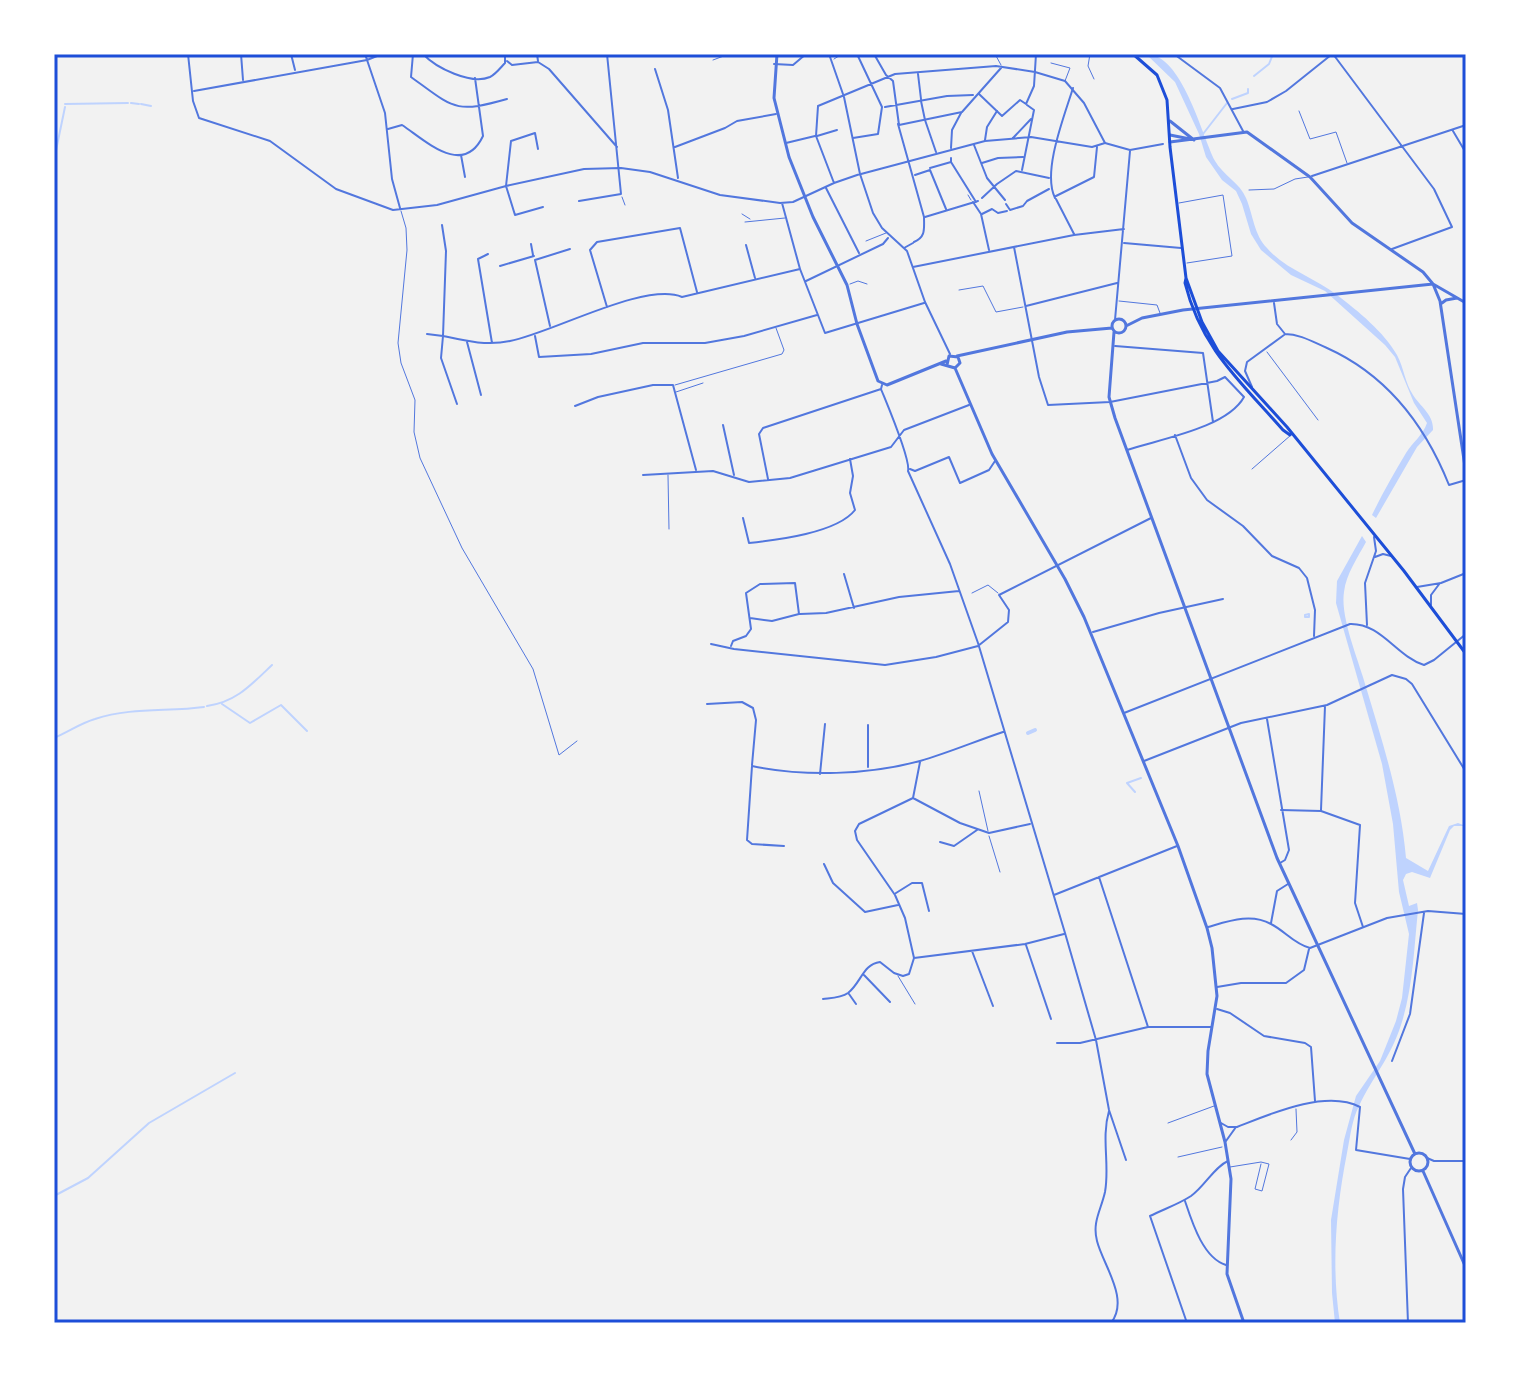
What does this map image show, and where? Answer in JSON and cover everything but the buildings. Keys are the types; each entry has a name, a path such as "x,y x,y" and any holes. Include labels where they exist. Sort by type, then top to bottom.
{"main road":[{"path":"1133,54 1150,67 1163,85 1170,121 1186,278 1205,338 1217,356 1283,430 1291,435"},
{"path":"1194,309 1218,351 1253,388 1373,532 1466,654"}],"street":[{"path":"188,54 192,92 199,118 270,141 341,191 393,210 437,205 584,169 621,168 658,173 720,195 782,203 805,198 834,183 860,175 985,141 1027,138 1097,146 1105,143 1130,150 1163,144"},
{"path":"241,54 243,81"},
{"path":"291,54 295,72"},
{"path":"365,54 388,129 392,179 400,209"},
{"path":"192,92 367,60 382,54"},
{"path":"413,54 411,77 455,107 477,107 507,99"},
{"path":"423,54 448,70 475,78 490,77 507,61"},
{"path":"505,54 512,65 538,62 549,69 618,148"},
{"path":"537,54 538,62"},
{"path":"579,201 621,194 621,168 607,54"},
{"path":"777,54 774,98 785,144 805,198 847,285 857,324 910,463 908,471 960,591 1054,895 1096,1040 1109,1110 1126,1160"},
{"path":"774,64 793,65 806,54"},
{"path":"829,54 844,97 860,175 873,213 887,234 904,248 925,302 951,355 958,358 1033,339 1125,324 1160,313 1326,294 1433,284 1466,303"},
{"path":"852,139 878,134 882,107 857,54"},
{"path":"874,54 893,81 898,124 924,217 923,235 904,248"},
{"path":"1026,104 1034,86 1036,54"},
{"path":"1174,54 1212,81 1226,96 1243,132"},
{"path":"1233,109 1267,102 1286,91 1332,54 1434,189 1452,227 1390,250"},
{"path":"951,149 952,130 962,112 1002,67"},
{"path":"834,183 816,136 818,106 888,76 1002,67 1065,81 1073,88 1105,143"},
{"path":"655,69 668,110 678,179"},
{"path":"918,72 925,120 936,153"},
{"path":"388,129 402,125 439,151 461,154 471,151 483,136 475,78"},
{"path":"1073,88 1057,141 1050,188 1074,235"},
{"path":"882,107 976,94 1002,116 1020,100 1033,109 1022,171"},
{"path":"985,141 987,127 997,111"},
{"path":"898,124 962,112"},
{"path":"674,147 737,121 776,114"},
{"path":"1012,139 1032,118"},
{"path":"1170,121 1196,140"},
{"path":"1310,177 1466,125"},
{"path":"533,128 538,149"},
{"path":"785,144 837,130"},
{"path":"1453,130 1466,153"},
{"path":"535,133 511,141 506,186 515,215 543,207"},
{"path":"1170,142 1249,133 1310,177 1352,223 1423,272 1433,284 1441,307 1466,473"},
{"path":"1170,135 1196,140"},
{"path":"1022,140 1026,147"},
{"path":"974,144 981,163 1010,210 1023,206 1050,188"},
{"path":"1055,198 1094,177 1097,146"},
{"path":"1130,150 1110,402 1279,863 1415,1154"},
{"path":"461,154 465,177"},
{"path":"981,163 998,158 1024,157"},
{"path":"914,175 951,160 981,214 989,251"},
{"path":"930,169 946,209"},
{"path":"982,198 1011,174 1022,171 1051,178"},
{"path":"826,188 860,254"},
{"path":"924,217 975,201"},
{"path":"784,209 793,202"},
{"path":"782,203 800,269 825,333 925,302"},
{"path":"981,214 992,209 998,213 1007,211"},
{"path":"442,225 446,251 441,358 457,404"},
{"path":"607,307 590,250 592,246 597,242 678,228 682,230 698,293"},
{"path":"912,267 1074,235 1124,229"},
{"path":"805,282 883,244 887,234"},
{"path":"1122,243 1182,248"},
{"path":"531,244 551,327"},
{"path":"746,245 756,279"},
{"path":"1014,247 1045,402 1051,406 1110,402 1225,377 1244,397 1240,404 1213,423 1127,450"},
{"path":"500,266 570,249"},
{"path":"488,254 478,259 493,344"},
{"path":"427,334 493,344 534,335 607,307 654,296 675,294 682,297 800,269"},
{"path":"1026,306 1118,283"},
{"path":"1441,307 1446,300 1458,298"},
{"path":"1273,300 1277,324 1285,334 1309,340 1353,362 1386,387 1408,409 1423,431 1449,485 1466,480"},
{"path":"534,335 542,359 566,353 591,354 643,343 705,343 817,315"},
{"path":"1115,326 1125,324"},
{"path":"1253,388 1245,371 1247,362 1285,334"},
{"path":"467,341 481,395"},
{"path":"1114,344 1203,353 1213,423"},
{"path":"947,363 951,355"},
{"path":"955,368 958,358"},
{"path":"768,480 759,434 763,428 941,364 947,363 955,368 996,461 1057,565 1090,633 1178,846 1207,928 1217,987 1207,1065 1230,1167 1226,1265 1244,1323"},
{"path":"575,406 598,397 653,385 673,385 696,472"},
{"path":"643,475 719,471 749,482 810,473 891,447 904,430 969,405"},
{"path":"723,425 735,478"},
{"path":"1175,435 1191,478 1213,507 1243,526 1272,556 1298,568 1307,578 1315,610 1314,637"},
{"path":"909,467 915,471 949,457 960,483 989,470 996,461"},
{"path":"743,518 749,543 792,537 848,518 855,510 850,493 853,476 850,459"},
{"path":"711,644 885,665 978,646 1008,622 1009,610 999,595 1152,517"},
{"path":"1367,626 1365,583 1374,558 1376,544 1373,532"},
{"path":"1374,558 1383,554 1391,556"},
{"path":"1416,587 1441,583 1466,573"},
{"path":"844,574 855,609"},
{"path":"731,646 737,638 749,633 746,593 760,584 797,582 799,614"},
{"path":"1431,607 1431,595 1441,583"},
{"path":"750,618 772,621 799,614 855,609 899,597 960,591"},
{"path":"1090,633 1223,599"},
{"path":"1124,713 1340,626 1367,626 1414,662 1424,665 1465,635"},
{"path":"1143,761 1229,728 1325,706 1392,675 1406,679 1466,772"},
{"path":"707,704 742,702 753,708 756,720 747,840 752,844 784,846"},
{"path":"1321,811 1325,706"},
{"path":"1267,718 1289,850 1285,860 1279,863"},
{"path":"820,774 825,724"},
{"path":"868,725 868,768"},
{"path":"752,766 820,774 920,761 1005,731"},
{"path":"913,798 920,761"},
{"path":"913,798 960,823 989,833 1031,824"},
{"path":"823,999 848,993 868,966 878,961 898,976 909,974 914,958 899,904 860,845 855,831 859,824 913,798"},
{"path":"1281,810 1321,811 1360,825 1355,903 1363,928"},
{"path":"940,842 954,846 978,829"},
{"path":"1054,895 1178,846"},
{"path":"824,864 833,883 865,912 899,904"},
{"path":"1099,877 1148,1027"},
{"path":"895,895 912,883 922,883 929,911"},
{"path":"1271,924 1277,891 1288,884"},
{"path":"1207,928 1245,918 1271,924 1297,943 1310,948 1402,915 1422,912 1466,914"},
{"path":"1392,1061 1410,1014 1422,912"},
{"path":"914,958 1025,944 1065,933"},
{"path":"1025,944 1051,1019"},
{"path":"1217,987 1241,983 1286,983 1304,970 1310,948"},
{"path":"972,949 993,1006"},
{"path":"863,974 890,1002"},
{"path":"848,993 856,1004"},
{"path":"1216,1009 1230,1013 1264,1036 1305,1043 1311,1047 1315,1102"},
{"path":"1057,1043 1080,1043 1148,1027 1213,1028"},
{"path":"1226,1144 1230,1133 1237,1127 1295,1105 1350,1102 1360,1106 1356,1150 1410,1159"},
{"path":"1109,1110 1105,1133 1105,1190 1094,1227 1117,1300 1111,1323"},
{"path":"1220,1123 1237,1127"},
{"path":"1105,1133 1116,1132"},
{"path":"1410,1159 1420,1153 1434,1161 1466,1161"},
{"path":"1427,1158 1427,1165"},
{"path":"1408,1323 1403,1189 1411,1168 1410,1159"},
{"path":"1187,1323 1150,1216 1184,1200 1228,1161"},
{"path":"1423,1171 1434,1161"},
{"path":"1411,1168 1423,1171"},
{"path":"1423,1171 1466,1268"},
{"path":"1184,1200 1210,1255 1226,1265"}],"lane":[{"path":"713,60 729,54"},
{"path":"831,60 842,54"},
{"path":"995,54 1002,67"},
{"path":"1090,54 1088,66 1094,79"},
{"path":"1051,63 1070,68 1065,81"},
{"path":"1299,111 1310,139 1336,132 1347,163"},
{"path":"1249,190 1274,189 1295,179 1310,177"},
{"path":"621,194 625,205"},
{"path":"968,195 975,201"},
{"path":"1177,203 1223,195 1232,256 1185,264"},
{"path":"400,209 406,228 407,250 398,343 401,363 415,400 414,432 420,458 462,548 533,669 559,755 577,741"},
{"path":"742,214 751,222"},
{"path":"745,222 785,218"},
{"path":"866,241 887,234"},
{"path":"847,285 858,281 867,284"},
{"path":"959,290 983,286 996,312 1026,306"},
{"path":"1117,301 1157,305 1160,313"},
{"path":"673,385 782,354 784,350 776,327"},
{"path":"1264,348 1318,420"},
{"path":"676,392 703,383"},
{"path":"1252,469 1291,435"},
{"path":"668,474 669,529"},
{"path":"972,593 988,585 999,595"},
{"path":"979,791 1000,872"},
{"path":"898,976 915,1004"},
{"path":"1291,1140 1297,1132 1295,1105"},
{"path":"1168,1123 1215,1106"},
{"path":"1178,1157 1226,1144"},
{"path":"1230,1167 1261,1164 1269,1164 1262,1191 1255,1189 1261,1164"}],"water":[{"path":"1146,54 1159,57 1180,80 1215,161 1246,198 1263,243 1282,262 1337,295 1378,330 1392,346 1410,390 1431,420 1433,430 1417,447 1376,518 1372,515 1384,491 1427,423 1414,403 1395,357 1325,291 1291,275 1261,250 1251,234 1236,191 1222,180 1206,157 1175,82"},
{"path":"1362,536 1366,542 1345,585 1345,614 1390,772 1406,858 1428,871 1449,826 1458,823 1466,826 1454,826 1450,830 1430,878 1412,872 1406,874 1403,880 1409,906 1417,903 1418,910 1411,982 1397,1037 1359,1106 1352,1129 1338,1216 1335,1259 1340,1323 1335,1323 1331,1220 1344,1140 1356,1096 1380,1061 1396,1021 1402,998 1409,934 1399,892 1393,824 1382,764 1336,603 1337,581"}],"waterway":[{"path":"1254,76 1269,64 1273,54"},
{"path":"1232,99 1248,93 1248,89"},
{"path":"65,104 128,103"},
{"path":"131,103 139,104"},
{"path":"1203,134 1227,103"},
{"path":"141,104 151,106"},
{"path":"54,160 65,107"},
{"path":"1309,614 1309,617 1305,617 1305,615 1309,614"},
{"path":"207,706 235,697 272,665"},
{"path":"222,704 250,723 281,705 307,731"},
{"path":"54,738 109,715 204,707"},
{"path":"1028,733 1035,730"},
{"path":"1135,792 1127,783 1141,778"},
{"path":"54,1196 88,1178 149,1123 235,1073"}]}
